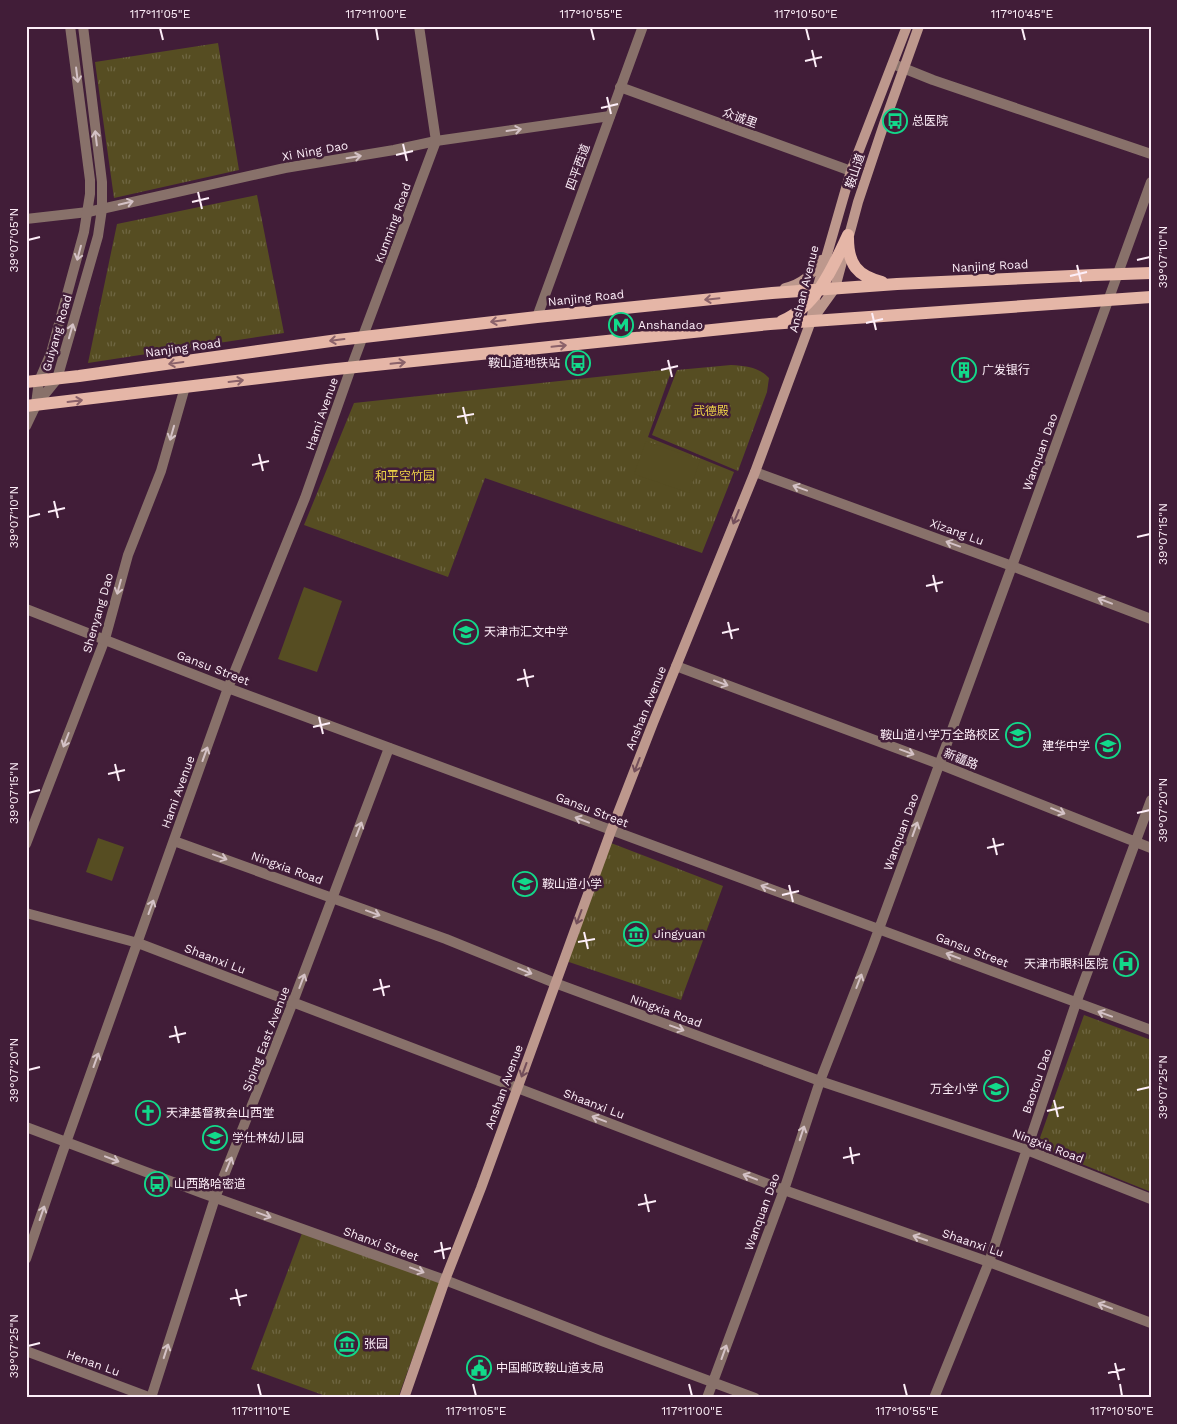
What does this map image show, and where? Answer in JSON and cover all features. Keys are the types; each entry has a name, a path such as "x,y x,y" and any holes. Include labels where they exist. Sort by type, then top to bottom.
{"main road":[{"name":"Anshan Avenue","path":"404,1398 445,1280 611,831 755,472 811,321 826,253 851,171 907,26"},
{"name":"鞍山道","path":"811,321 835,288 848,235 885,121 919,26"},
{"path":"848,235 851,260 858,272 871,279 897,284"},
{"path":"770,324 796,314 817,291 834,266 848,235"},
{"path":"761,294 796,285 805,280 826,253"},
{"name":"Nanjing Road","path":"26,382 538,317 761,294 897,284 1151,273"},
{"path":"31,406 351,368 770,324 1151,297"}],"street":[{"name":"Guiyang Road","path":"31,406 51,352 88,212 90,180 70,26"},
{"name":"Guiyang Road","path":"31,406 57,379 98,236 102,209 102,182 83,26"},
{"name":"Kunming Road","path":"363,338 436,141 419,26"},
{"name":"四平西道","path":"538,317 642,26"},
{"path":"893,64 1151,154"},
{"name":"众诚里","path":"620,87 851,171"},
{"name":"Xi Ning Dao","path":"26,219 88,212 285,168 436,141 610,116"},
{"name":"Wanquan Dao","path":"707,1398 784,1190 820,1081 879,928 1151,182"},
{"name":"Hami Avenue","path":"26,1259 66,1141 228,688 305,498 363,338"},
{"name":"Shenyang Dao","path":"26,844 105,639 128,555 161,471 185,387"},
{"path":"26,426 31,406"},
{"name":"Xizang Lu","path":"755,472 1151,619"},
{"name":"Gansu Street","path":"26,609 228,688 1151,1030"},
{"name":"新疆路","path":"676,666 939,764 1151,848"},
{"name":"Siping East Avenue","path":"151,1398 215,1198 294,1002 389,748"},
{"name":"Baotou Dao","path":"934,1398 989,1262 1076,1003 1151,800"},
{"name":"Ningxia Road","path":"174,841 446,939 555,983 820,1081 1027,1150 1151,1200"},
{"name":"Shaanxi Lu","path":"26,913 138,943 784,1190 989,1262 1151,1323"},
{"name":"Shanxi Street","path":"26,1127 215,1198 445,1280 755,1398"},
{"name":"Henan Lu","path":"26,1351 151,1398"}],"green space":[{"path":"218,43 239,170 114,198 95,62"},
{"path":"257,195 284,333 88,363 117,224"},
{"name":"武德殿","path":"731,365 757,369 769,378 767,392 738,471 652,435 677,370"},
{"name":"和平空竹园","path":"672,369 648,437 734,472 702,553 485,478 448,577 304,525 354,403"},
{"path":"646,441 700,460 689,493 634,474"},
{"path":"304,587 342,601 317,672 278,659"},
{"path":"98,838 124,847 112,881 86,872"},
{"path":"611,843 723,886 681,1000 566,961"},
{"path":"1084,1015 1151,1040 1151,1192 1037,1146"},
{"name":"张园","path":"302,1233 440,1282 398,1398 331,1398 251,1369"}],"place":[{"name":"总医院","path":"895,121"},
{"name":"Anshandao","path":"621,325"},
{"name":"鞍山道地铁站","path":"578,363"},
{"name":"广发银行","path":"964,370"},
{"name":"天津市汇文中学","path":"466,632"},
{"name":"鞍山道小学万全路校区","path":"1018,735"},
{"name":"建华中学","path":"1108,746"},
{"name":"鞍山道小学","path":"525,884"},
{"name":"Jingyuan","path":"636,934"},
{"name":"天津市眼科医院","path":"1126,964"},
{"name":"万全小学","path":"996,1089"},
{"name":"天津基督教会山西堂","path":"148,1113"},
{"name":"学仕林幼儿园","path":"215,1138"},
{"name":"山西路哈密道","path":"157,1184"},
{"name":"张园","path":"347,1344"},
{"name":"中国邮政鞍山道支局","path":"479,1368"}]}
